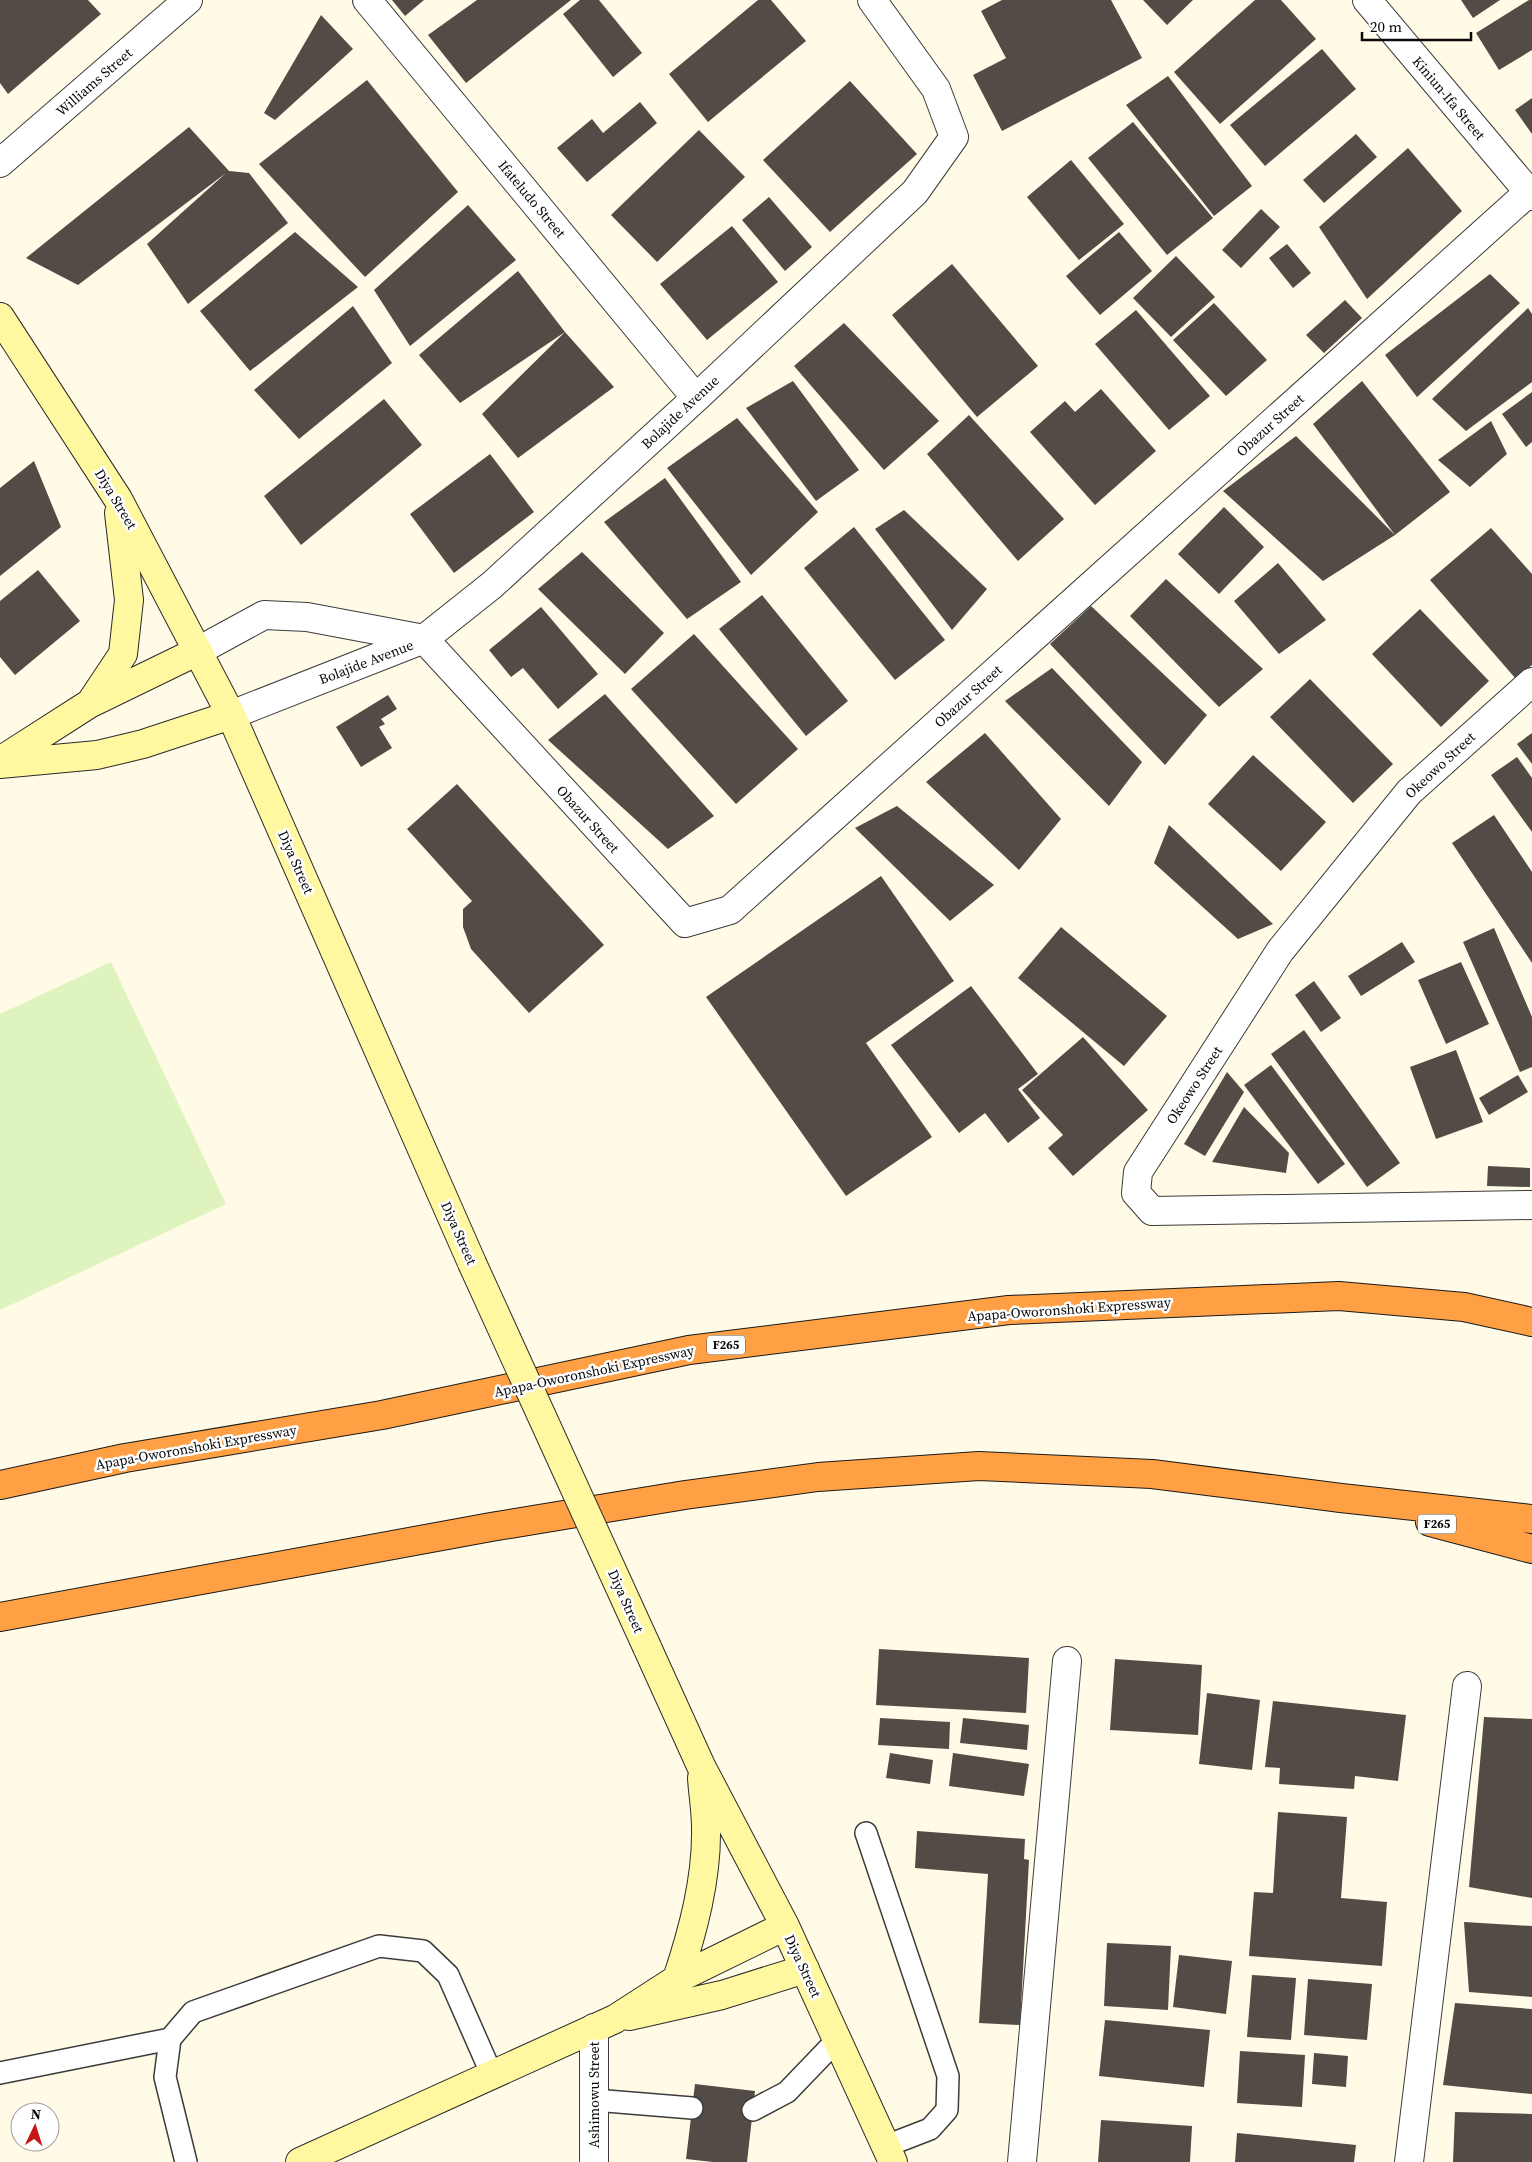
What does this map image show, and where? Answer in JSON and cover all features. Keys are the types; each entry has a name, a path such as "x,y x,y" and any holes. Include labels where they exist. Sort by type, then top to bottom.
{"highway":[{"name":"Apapa-Oworonshoki Expressway","path":"0,1485 125,1458 382,1415 689,1350 1009,1310 1339,1296 1464,1307"},
{"path":"1464,1307 1532,1303"},
{"name":"F265","path":"1464,1307 1532,1322"},
{"path":"0,1475 125,1458"},
{"name":"F265","path":"0,1617 192,1580 656,1500 827,1476 979,1466 1152,1474 1341,1498 1532,1549"},
{"path":"1341,1498 1532,1519"},
{"path":"0,1637 192,1580"}],"main road":[{"name":"Diya Street","path":"0,317 118,499 231,715 472,1263 701,1766 785,1926 890,2154"},
{"path":"89,704 123,654 129,600 118,499"},
{"path":"0,763 89,704 198,651"},
{"path":"0,763 97,755 143,744 231,715"},
{"path":"678,1979 691,1937 702,1879 706,1829 701,1766"},
{"path":"300,2162 605,2024 678,1979 785,1926"},
{"path":"605,2024 722,1995 805,1969"}],"street":[{"name":"Williams Street","path":"0,164 188,0"},
{"name":"Ifateludo Street","path":"368,0 696,398"},
{"name":"Bolajide Avenue","path":"231,715 424,639 492,585 696,398 915,192 954,137 936,89 872,0"},
{"name":"Kiniun-Ifa Street","path":"1367,0 1531,194"},
{"name":"Obazur Street","path":"424,639 685,923 730,910 1531,194"},
{"path":"198,651 264,615 307,617 424,639"},
{"name":"Okeowo Street","path":"1532,682 1409,792 1280,951 1138,1172 1136,1193 1152,1211 1532,1205"},
{"path":"1022,2162 1067,1661"},
{"path":"1409,2162 1467,1686"},
{"name":"Ashimowu Street","path":"594,2162 594,2100 605,2024"}],"lane":[{"path":"866,1833 948,2076 947,2110 930,2129 890,2154"},
{"path":"186,2162 165,2077 170,2039 193,2012 379,1946 423,1951 448,1975 492,2074"},
{"path":"0,2073 170,2039"},
{"path":"753,2110 786,2092 838,2040"},
{"path":"594,2100 692,2108"}],"green space":[{"path":"111,962 226,1204 0,1310 0,1014"}],"building":[{"path":"0,0 88,0 101,14 8,94 0,83"},
{"path":"392,0 424,0 405,16"},
{"path":"477,0 571,0 466,83 428,35"},
{"path":"580,0 599,0 642,53 613,77 563,14"},
{"path":"758,0 771,0 806,41 708,122 669,74"},
{"path":"1002,0 1111,0 1142,58 1002,131 973,75 1006,58 981,11"},
{"path":"1143,0 1193,0 1167,25"},
{"path":"1255,0 1281,0 1316,39 1220,124 1174,72"},
{"path":"1461,0 1500,0 1473,18"},
{"path":"1529,0 1532,0 1532,50 1499,70 1476,33"},
{"path":"321,15 353,49 275,120 264,113"},
{"path":"1322,49 1356,89 1265,166 1230,125"},
{"path":"1168,76 1252,186 1214,216 1126,105"},
{"path":"367,80 458,192 365,277 259,164"},
{"path":"850,81 917,154 830,232 763,160"},
{"path":"1532,98 1532,134 1515,110"},
{"path":"640,102 657,123 587,182 557,148 592,119 603,133"},
{"path":"1133,122 1213,218 1167,255 1088,158"},
{"path":"189,127 229,171 249,173 288,223 188,304 147,244 226,173 78,285 26,258"},
{"path":"699,130 745,177 657,262 611,215"},
{"path":"1356,134 1377,157 1324,203 1303,180"},
{"path":"1408,148 1462,211 1367,299 1319,227"},
{"path":"1071,160 1124,224 1079,260 1027,197"},
{"path":"769,197 812,247 785,271 742,220"},
{"path":"468,205 516,260 410,346 374,290"},
{"path":"1261,209 1280,227 1241,268 1222,250"},
{"path":"732,226 778,282 707,340 660,284"},
{"path":"295,232 358,287 250,371 200,311"},
{"path":"1119,232 1152,271 1100,315 1066,276"},
{"path":"1287,244 1311,273 1293,288 1269,258"},
{"path":"1176,256 1215,297 1171,337 1133,298"},
{"path":"952,264 1038,366 977,417 892,315"},
{"path":"518,271 565,332 460,403 419,355"},
{"path":"1490,274 1520,303 1417,397 1385,355"},
{"path":"1345,300 1362,318 1324,353 1306,335"},
{"path":"1214,303 1267,360 1226,396 1173,340"},
{"path":"353,306 392,363 299,439 254,390"},
{"path":"1528,308 1532,314 1532,382 1466,431 1432,399"},
{"path":"1136,310 1210,396 1169,430 1095,344"},
{"path":"844,323 939,421 884,470 794,366"},
{"path":"565,332 614,387 518,458 482,414"},
{"path":"793,381 859,470 816,501 746,408"},
{"path":"1362,381 1450,492 1395,535 1313,424"},
{"path":"1101,389 1156,451 1095,505 1030,432 1065,401 1075,412"},
{"path":"1532,392 1532,442 1526,447 1502,414"},
{"path":"384,399 422,445 301,545 264,496"},
{"path":"969,415 1064,519 1018,561 927,454"},
{"path":"737,418 818,512 751,575 667,468"},
{"path":"1491,421 1507,454 1470,487 1438,460"},
{"path":"1296,436 1395,535 1323,581 1223,491"},
{"path":"490,454 534,512 454,573 410,514"},
{"path":"34,461 61,527 0,576 0,488"},
{"path":"665,478 741,582 687,619 604,522"},
{"path":"1224,507 1264,547 1219,594 1178,554"},
{"path":"904,510 987,589 952,630 875,529"},
{"path":"854,527 945,640 895,680 804,568"},
{"path":"1491,528 1532,574 1532,665 1516,679 1430,580"},
{"path":"582,552 664,633 625,674 538,589"},
{"path":"1278,563 1326,620 1279,654 1234,601"},
{"path":"38,570 80,621 15,675 0,657 0,601"},
{"path":"1166,579 1263,669 1219,707 1130,616"},
{"path":"762,595 848,701 806,736 719,629"},
{"path":"1091,606 1207,715 1165,765 1050,644"},
{"path":"541,607 598,674 558,709 523,668 511,677 489,650"},
{"path":"1420,609 1489,681 1441,727 1372,654"},
{"path":"694,634 798,749 736,804 631,689"},
{"path":"1052,668 1142,762 1109,806 1005,701"},
{"path":"1310,679 1393,764 1353,803 1270,717"},
{"path":"605,694 714,816 668,849 548,740"},
{"path":"388,695 397,709 381,719 385,724 379,727 392,748 361,767 336,727"},
{"path":"985,733 1061,819 1019,870 926,782"},
{"path":"1532,733 1532,764 1517,744"},
{"path":"1253,755 1326,822 1281,871 1208,804"},
{"path":"1517,757 1532,778 1532,832 1491,775"},
{"path":"457,784 604,945 529,1013 471,949 463,927 463,909 472,901 407,829"},
{"path":"897,806 994,885 950,921 855,828"},
{"path":"1494,815 1532,872 1532,963 1452,843"},
{"path":"1169,825 1273,924 1238,939 1154,863"},
{"path":"881,876 954,981 866,1043 932,1137 846,1196 706,997"},
{"path":"1061,927 1167,1016 1124,1066 1018,978"},
{"path":"1494,928 1532,1017 1532,1067 1520,1072 1463,942"},
{"path":"1402,942 1415,962 1361,996 1348,976"},
{"path":"1461,962 1489,1024 1446,1044 1418,980"},
{"path":"1314,981 1341,1018 1321,1032 1295,995"},
{"path":"971,986 1038,1074 1018,1089 1040,1118 1008,1143 985,1113 959,1133 891,1045"},
{"path":"1304,1030 1400,1163 1367,1187 1271,1054"},
{"path":"1083,1037 1148,1110 1073,1176 1048,1148 1063,1135 1022,1090"},
{"path":"1456,1050 1483,1122 1436,1139 1410,1067"},
{"path":"1271,1065 1345,1164 1318,1184 1244,1085"},
{"path":"1227,1072 1244,1092 1205,1156 1184,1144"},
{"path":"1518,1075 1528,1092 1489,1115 1479,1098"},
{"path":"1244,1107 1289,1153 1286,1173 1212,1162"},
{"path":"1488,1166 1530,1168 1530,1187 1487,1186"},
{"path":"879,1649 1029,1658 1026,1713 876,1705"},
{"path":"1115,1659 1202,1665 1198,1735 1110,1730"},
{"path":"1207,1693 1260,1700 1252,1770 1199,1764"},
{"path":"1273,1701 1406,1715 1398,1781 1355,1776 1354,1789 1279,1784 1280,1768 1265,1767"},
{"path":"1484,1717 1532,1719 1532,1898 1469,1887"},
{"path":"880,1718 950,1722 949,1749 878,1745"},
{"path":"963,1718 1029,1725 1027,1750 960,1743"},
{"path":"890,1753 933,1760 930,1784 886,1778"},
{"path":"953,1753 1029,1764 1024,1796 949,1786"},
{"path":"1278,1812 1347,1817 1341,1898 1387,1902 1382,1966 1249,1956 1254,1892 1273,1893"},
{"path":"917,1831 1025,1839 1024,1859 1029,1860 1020,2025 979,2023 988,1874 915,1868"},
{"path":"1464,1922 1532,1926 1532,1997 1469,1992"},
{"path":"1107,1943 1171,1946 1168,2010 1104,2006"},
{"path":"1179,1955 1232,1961 1226,2014 1173,2007"},
{"path":"1252,1975 1296,1978 1291,2040 1247,2037"},
{"path":"1308,1979 1372,1984 1367,2040 1304,2035"},
{"path":"1455,2003 1532,2009 1532,2094 1443,2085"},
{"path":"1105,2020 1210,2030 1204,2087 1099,2076"},
{"path":"1240,2051 1305,2055 1302,2107 1237,2103"},
{"path":"1314,2053 1348,2056 1346,2087 1312,2084"},
{"path":"695,2084 755,2091 747,2162 713,2162 686,2159"},
{"path":"1455,2112 1532,2114 1532,2162 1453,2162"},
{"path":"1101,2120 1192,2126 1190,2162 1098,2162"},
{"path":"1237,2133 1356,2145 1354,2162 1235,2162"}]}
